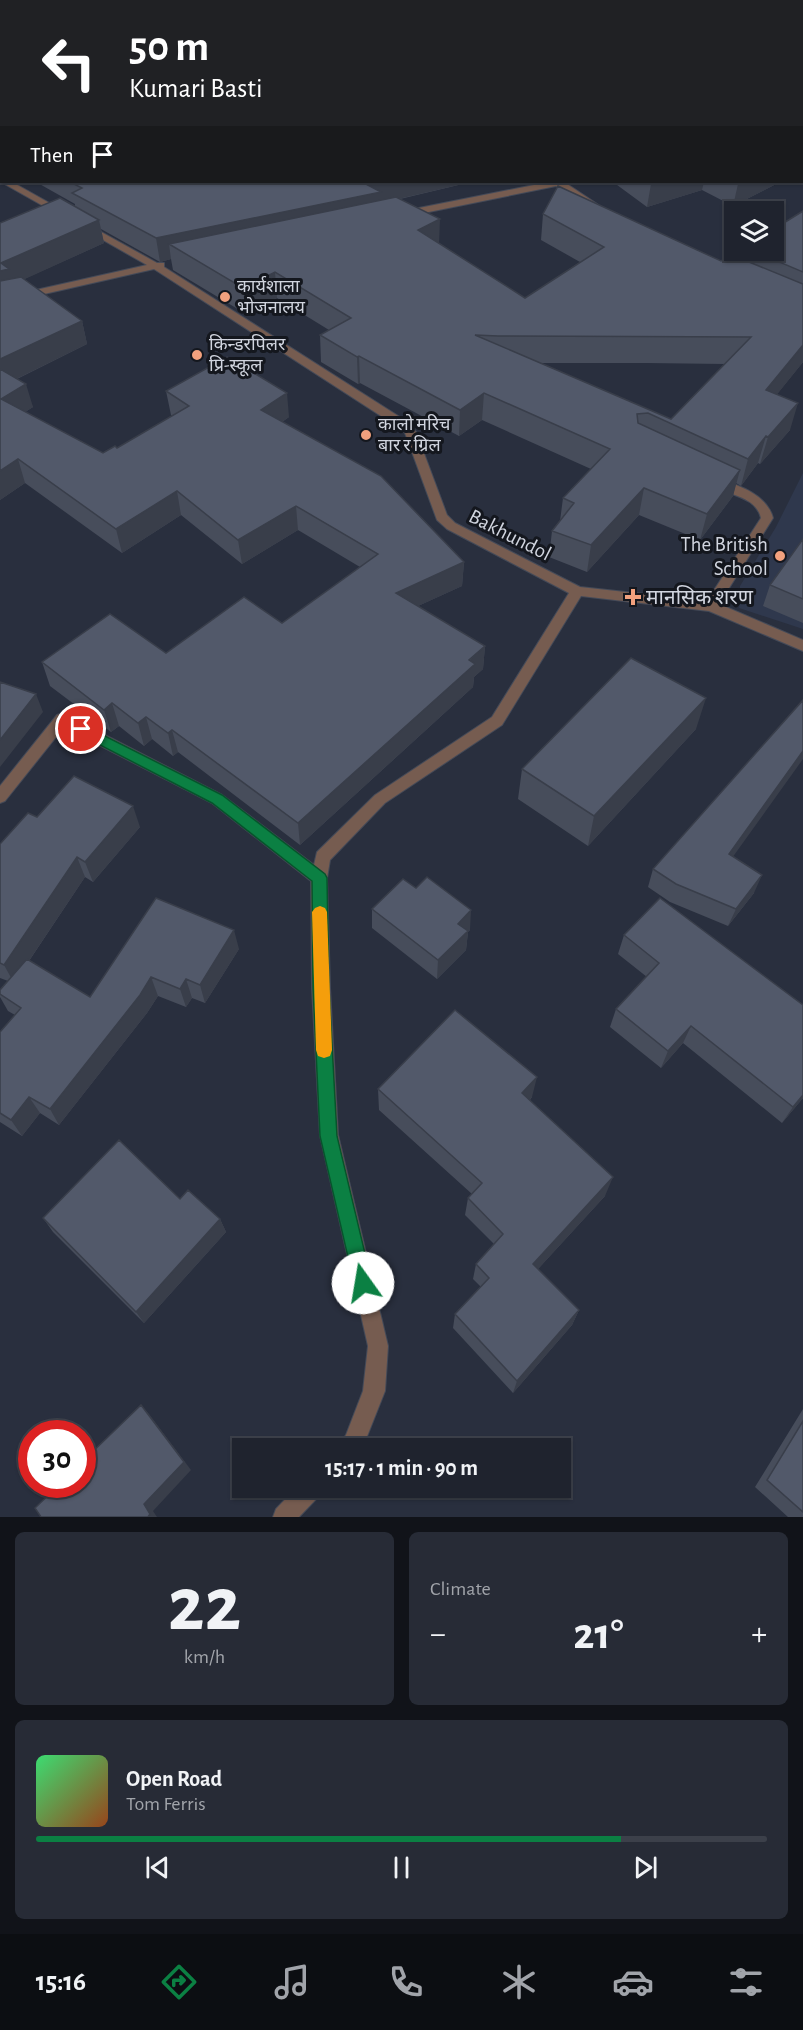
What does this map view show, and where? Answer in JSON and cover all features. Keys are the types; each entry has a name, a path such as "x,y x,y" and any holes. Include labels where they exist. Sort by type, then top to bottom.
{"street":[{"name":"Bakhundol","path":"8,183 162,265 402,424 410,432 441,517 451,526 577,591 711,606 803,646"},
{"path":"389,217 553,183"},
{"path":"560,183 603,211"},
{"path":"0,301 162,265"},
{"path":"701,475 754,499 765,509 767,515 767,519 711,606"},
{"path":"356,1438 374,1391 378,1346 329,1136 321,988 319,878 323,857 380,799 497,721 577,591"},
{"path":"0,797 62,719 217,799 319,878"},
{"path":"284,1517 302,1498"}],"shaded area":[{"name":"The British School","path":"803,473 803,629 739,608 740,586 776,527"}],"building":[{"path":"72,183 372,183 366,184 381,192 156,238 72,193 82,188"},
{"path":"558,186 721,261 747,261 803,284 803,345 766,390 798,403 768,437 766,436 748,459 648,413 637,414 638,423 740,470 707,514 644,488 591,545 552,531 574,503 563,498 610,449 484,393 460,410 359,356 357,357 320,335 351,318 275,272 243,288 169,244 396,197 440,219 418,230 525,298 604,247 543,214","holes":["475,335 498,336 751,337 671,419"]},
{"path":"60,198 99,220 1,263 9,269 0,271 0,223"},
{"path":"803,211 803,272 777,261 784,261 784,223"},
{"path":"21,277 82,321 0,359 0,281"},
{"path":"227,357 287,393 261,410 381,476 464,562 396,593 485,646 469,660 475,664 298,823 172,730 168,733 146,717 138,723 112,703 104,710 42,662 110,614 166,653 244,597 282,623 378,554 296,506 238,540 177,491 116,529 18,459 0,471 0,369 26,384 1,399 103,453 115,446 117,448 189,406 166,391"},
{"path":"803,539 803,599 770,585"},
{"path":"631,658 706,698 594,816 522,769"},
{"path":"0,682 36,694 0,740"},
{"path":"803,700 803,751 729,854 762,875 736,909 676,884 653,869"},
{"path":"74,776 133,806 85,862 77,857 4,965 0,963 0,844 28,813 37,817"},
{"path":"427,877 471,910 458,924 468,931 438,960 372,909 403,879 416,888"},
{"path":"156,898 234,930 200,985 186,979 180,989 151,977 140,995 50,1109 29,1097 11,1120 0,1113 0,1032 21,1008 0,994 0,990 27,959 90,997"},
{"path":"660,898 803,1005 803,1095 793,1107 691,1026 668,1051 616,1009 659,963 624,935"},
{"path":"455,1010 537,1077 522,1093 613,1177 533,1264 579,1310 517,1381 455,1314 489,1278 476,1264 503,1234 468,1198 482,1183 378,1089"},
{"path":"119,1140 180,1199 188,1190 220,1219 136,1312 43,1218"},
{"path":"141,1405 184,1462 144,1504 150,1514 148,1517 41,1517 35,1508 45,1498 96,1498 96,1448"},
{"path":"803,1421 803,1512 767,1480"}],"slow traffic":[{"path":"320,912 324,1050"}],"place":[{"name":"कार्यशाला भोजनालय","path":"225,297"},
{"name":"किन्डरपिलर प्रि-स्कूल","path":"197,355"},
{"name":"कालो मरिच बार र ग्रिल","path":"366,435"},
{"name":"The British School","path":"780,556"},
{"name":"मानसिक शरण","path":"633,597"}],"route":[{"path":"81,729 217,799 319,878 321,988 329,1136 363,1283"}]}
